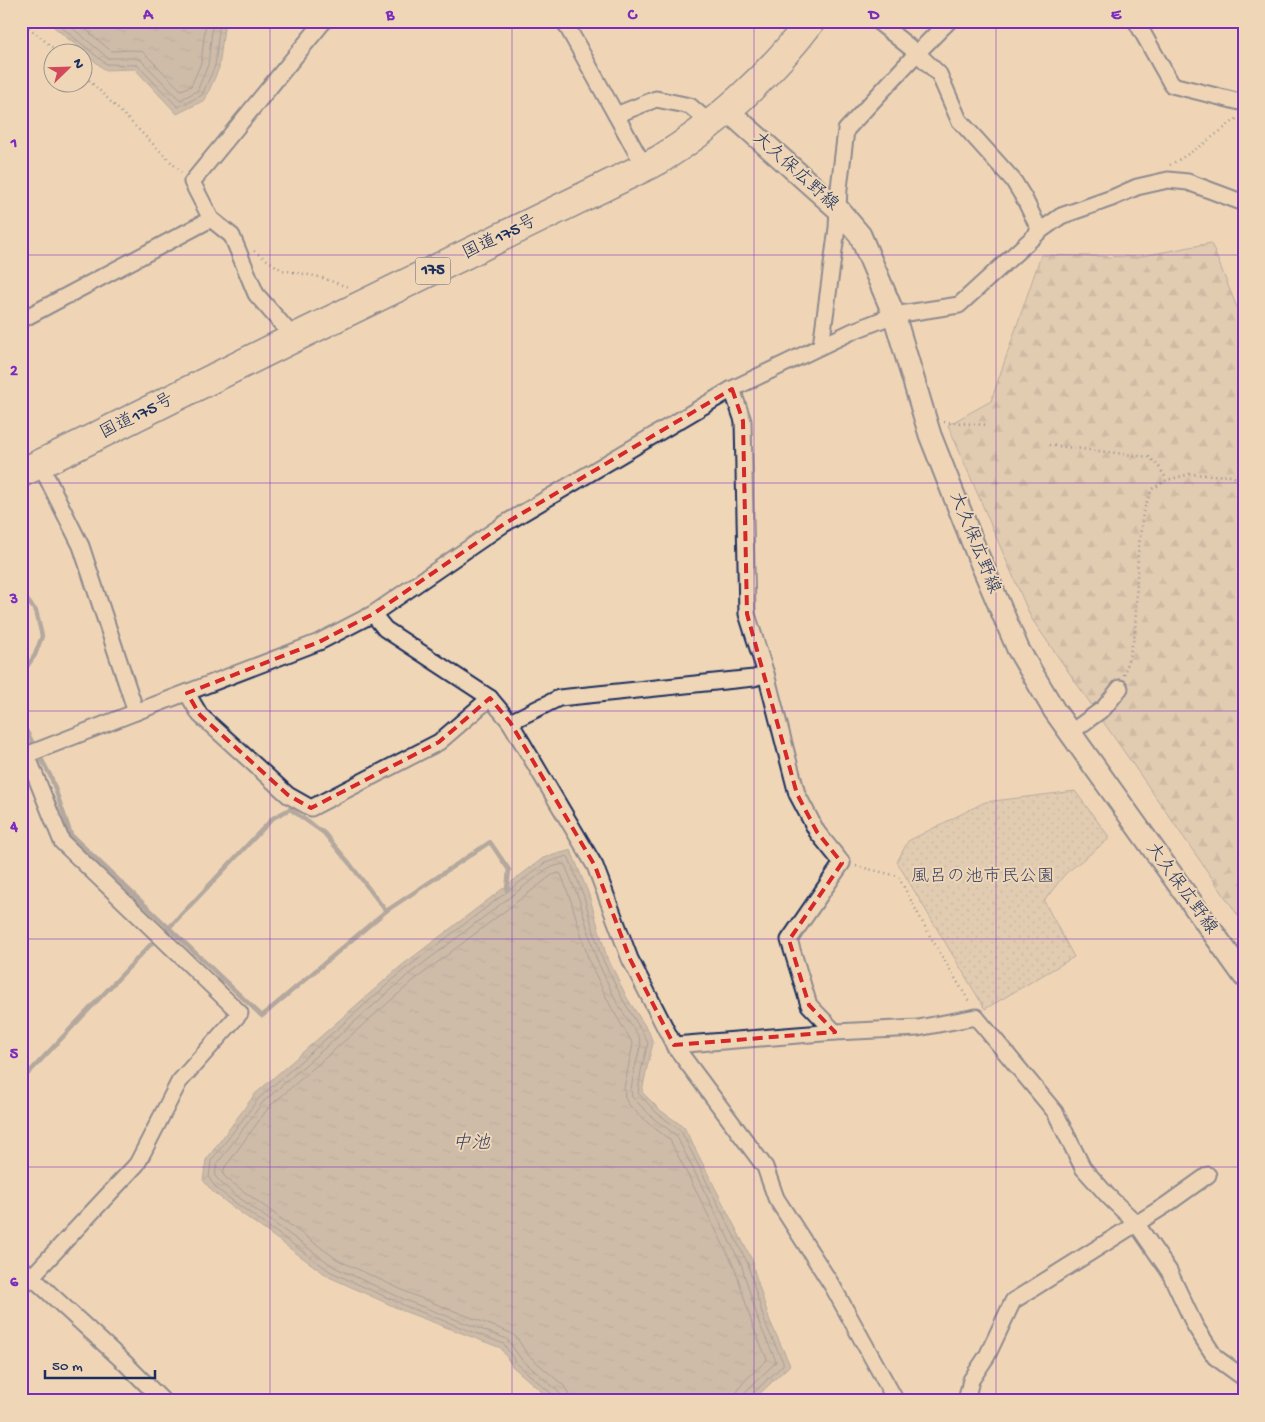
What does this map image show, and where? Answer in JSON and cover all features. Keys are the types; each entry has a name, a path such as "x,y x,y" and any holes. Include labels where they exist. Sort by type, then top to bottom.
{"highway":[{"name":"国道175号","path":"31,468 645,168 684,145 719,117 766,73 801,35 811,21"}],"street":[{"path":"294,338 256,294 232,236 211,219 192,182 324,21"},
{"path":"564,21 645,168"},
{"path":"877,21 917,53 939,74 959,120 1013,180 1040,232"},
{"path":"821,346 837,228 839,188 846,130 949,21"},
{"path":"1136,21 1172,85 1243,109"},
{"path":"616,115 656,99 690,106 719,117"},
{"name":"大久保広野線","path":"719,117 838,209 860,235 894,314 930,435 976,551 1018,649 1054,710 1244,976"},
{"path":"163,1401 125,1363 25,1277 137,1164 180,1082 240,1013 62,842 24,756 319,642 373,614 504,524 732,390 821,346 894,314 959,305 1040,232 1061,216 1138,187 1168,180 1188,182 1244,203"},
{"path":"21,320 211,219"},
{"path":"732,390 742,421 747,614 766,674 797,794 817,832 842,863 789,940 809,1005 835,1032"},
{"path":"31,468 81,546 136,712"},
{"path":"373,614 385,629 490,698 510,722 595,866 630,959 674,1045 765,1167 776,1198 833,1287 896,1401"},
{"path":"510,722 558,698 754,678 766,674"},
{"path":"1070,733 1104,708 1120,688"},
{"path":"187,693 200,715 288,795 311,808 439,742 490,698"},
{"path":"674,1045 835,1032 918,1028 976,1017 1055,1112 1083,1168 1136,1223 1169,1271 1195,1326 1215,1358 1244,1378"},
{"path":"966,1401 971,1380 987,1356 1013,1301 1166,1205 1208,1175"}],"path":[{"path":"21,21 46,42"},
{"path":"92,83 192,182"},
{"path":"1164,168 1198,148 1243,109"},
{"path":"232,236 282,270 320,277 349,287 364,304"},
{"path":"926,420 988,425"},
{"path":"1049,444 1148,457 1158,465 1167,480"},
{"path":"1120,688 1135,634 1138,553 1143,512 1152,489 1167,480 1190,474 1232,476 1244,483"},
{"path":"842,863 898,876 930,936 968,998 976,1017"}],"highlighted area":[{"path":"732,389 743,421 747,614 797,794 817,832 842,863 789,940 809,1005 835,1032 674,1045 630,959 595,866 510,722 490,698 439,742 311,808 288,795 200,715 187,693 319,642 373,614 504,524"}],"green space":[{"path":"1211,243 1244,325 1244,924 1031,618 948,425 991,401 1041,255 1137,257"},
{"name":"風呂の池市民公園","path":"1075,791 1110,838 1065,874 1044,901 1074,957 985,1009 897,862 908,841 985,802"}],"water":[{"path":"47,21 225,21 219,68 205,100 177,114 135,69 105,70 92,59 92,42 72,42"},
{"name":"中池","path":"571,850 589,895 606,954 627,998 649,1032 653,1043 642,1092 660,1110 684,1127 753,1262 770,1321 790,1365 752,1401 552,1401 512,1366 501,1348 406,1312 329,1277 213,1192 203,1180 206,1160 255,1094 401,966 543,858"}],"waterway":[{"path":"21,593 36,611 42,636 35,655 21,675"},
{"path":"21,721 51,777 71,835 262,1016 386,911 490,842 509,870 507,890"},
{"path":"165,932 273,818 290,809 324,833 386,911"},
{"path":"21,1081 152,943"}]}
